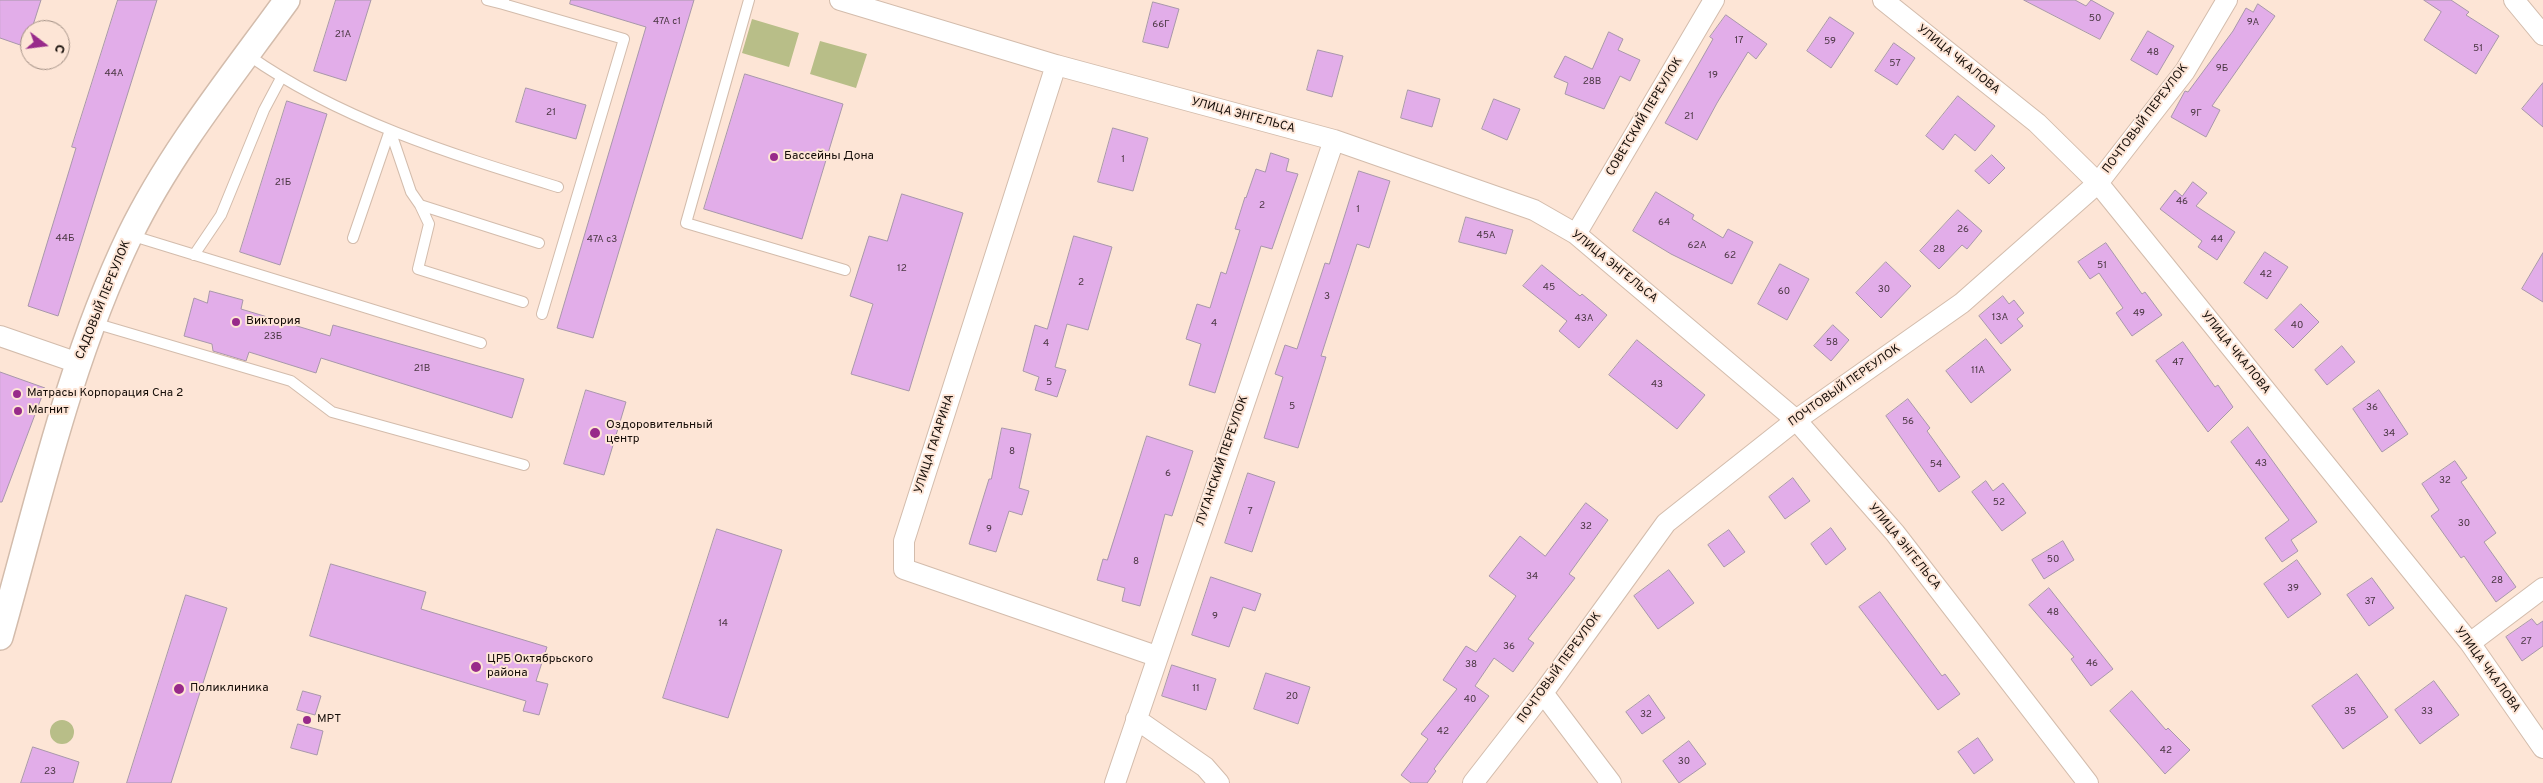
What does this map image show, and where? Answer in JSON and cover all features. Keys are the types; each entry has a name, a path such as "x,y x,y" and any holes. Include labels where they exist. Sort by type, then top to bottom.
{"street":[{"name":"САДОВЫЙ ПЕРЕУЛОК","path":"0,637 78,363 130,236 169,165 287,0"},
{"name":"УЛИЦА ЭНГЕЛЬСА","path":"840,0 1056,66 1334,140 1534,210 1576,234 1796,420 1894,532 2088,783"},
{"name":"СОВЕТСКИЙ ПЕРЕУЛОК","path":"1576,234 1714,0"},
{"name":"УЛИЦА ЧКАЛОВА","path":"1883,0 2037,123 2098,183 2470,643 2543,748"},
{"name":"ПОЧТОВЫЙ ПЕРЕУЛОК","path":"1473,783 1543,693 1666,523 1796,420 1962,303 2098,183 2185,71 2226,0"},
{"path":"2514,0 2543,35"},
{"name":"УЛИЦА ГАГАРИНА","path":"1056,66 904,541 904,569 1156,656"},
{"name":"ЛУГАНСКИЙ ПЕРЕУЛОК","path":"1115,783 1156,656 1334,140"},
{"path":"0,336 78,363"},
{"path":"2470,643 2543,588"},
{"path":"1543,693 1611,783"},
{"path":"1136,719 1205,767 1219,783"}],"lane":[{"path":"487,0 503,2 624,39 542,314"},
{"path":"749,0 686,223 845,270"},
{"path":"248,55 281,78 390,130 453,154 558,186"},
{"path":"194,255 221,215 264,110 281,78"},
{"path":"390,130 410,192 420,205 429,224 418,269 523,302"},
{"path":"353,238 390,130"},
{"path":"420,205 540,243"},
{"path":"130,236 481,342"},
{"path":"94,323 291,381 332,412 524,465"}],"green space":[{"path":"752,19 799,33 789,67 742,53"},
{"path":"820,41 867,54 856,88 810,74"},
{"path":"62,720 67,721 73,727 73,737 67,743 62,744 57,743 51,737 50,732 51,727 57,721"}],"building":[{"path":"0,0 41,0 35,20 20,20 20,45 0,38"},
{"path":"118,0 157,0 58,316 28,306 76,148 72,147"},
{"path":"336,0 371,0 346,81 314,71"},
{"path":"571,0 694,0 593,338 557,328 646,27 570,4"},
{"path":"2024,0 2075,0 2086,6 2091,0 2114,13 2100,39"},
{"path":"2424,0 2451,0 2469,12 2466,15 2499,36 2476,74 2424,40 2441,12"},
{"path":"1153,2 1179,9 1168,48 1143,42"},
{"path":"2258,4 2275,16 2212,106 2220,110 2206,137 2171,117 2185,91 2188,92 2233,31 2246,8 2253,12"},
{"path":"1726,15 1767,44 1756,59 1748,52 1697,140 1665,123 1713,39 1710,37"},
{"path":"1830,17 1854,33 1831,68 1807,51"},
{"path":"2148,31 2174,46 2157,75 2131,60"},
{"path":"1609,32 1623,39 1618,50 1640,60 1630,81 1620,76 1604,109 1565,94 1568,83 1554,77 1565,56 1592,69"},
{"path":"1894,43 1915,58 1897,85 1875,71"},
{"path":"1318,50 1343,56 1332,97 1307,90"},
{"name":"Бассейны Дона","path":"745,74 843,104 802,239 704,209"},
{"path":"2543,83 2543,127 2522,109"},
{"path":"526,88 586,105 576,139 516,122"},
{"path":"1408,90 1440,99 1432,127 1401,118"},
{"path":"1958,96 1995,126 1975,151 1955,134 1943,150 1926,136"},
{"path":"1494,99 1520,109 1507,140 1482,129"},
{"path":"287,101 327,114 280,265 240,252"},
{"path":"1113,128 1148,138 1133,191 1098,182"},
{"path":"1271,153 1289,159 1286,171 1298,174 1272,249 1261,246 1215,393 1189,385 1201,344 1186,339 1197,304 1210,308 1221,272 1226,274 1240,230 1235,229 1245,197 1256,169 1265,172"},
{"path":"1992,155 2005,168 1989,184 1975,171"},
{"path":"1359,171 1390,181 1369,248 1357,244 1321,356 1326,357 1298,448 1264,438 1283,377 1275,374 1285,345 1297,349 1325,263 1329,264"},
{"path":"2193,182 2207,193 2196,206 2235,232 2217,260 2198,247 2202,241 2160,209 2175,190 2182,196"},
{"path":"1656,192 1694,215 1692,219 1723,238 1728,229 1753,242 1732,284 1671,254 1633,231"},
{"path":"902,194 963,213 909,391 851,374 873,304 850,296 869,236 887,241"},
{"path":"1958,210 1982,231 1967,249 1962,245 1939,269 1920,251"},
{"path":"1466,217 1513,230 1506,254 1459,242"},
{"path":"1074,236 1112,247 1088,330 1067,324 1055,367 1066,370 1057,397 1035,390 1039,377 1023,371 1035,325 1047,329"},
{"path":"2106,243 2142,294 2145,292 2162,315 2132,336 2116,313 2123,308 2099,273 2090,279 2078,262"},
{"path":"2265,252 2288,267 2267,299 2244,283"},
{"path":"2543,253 2543,302 2522,289"},
{"path":"1886,262 1911,286 1881,318 1856,293"},
{"path":"1780,264 1809,279 1787,320 1758,304"},
{"path":"1542,265 1607,315 1579,348 1559,331 1567,321 1523,286"},
{"path":"210,291 243,300 241,309 330,336 333,325 524,379 512,418 321,358 316,373 249,352 246,361 213,351 212,344 184,336 194,298 207,303"},
{"path":"2003,296 2009,304 2014,300 2024,313 2017,319 2023,326 2001,344 1979,316"},
{"path":"2301,304 2319,322 2293,348 2275,330"},
{"path":"1833,325 1849,340 1831,361 1814,346"},
{"path":"1986,339 2011,370 1971,403 1946,371"},
{"path":"1637,340 1705,395 1677,429 1609,375"},
{"path":"2183,342 2215,387 2218,385 2233,407 2208,432 2156,361"},
{"path":"2342,346 2355,362 2327,385 2315,370"},
{"name":"Магнит","path":"0,372 45,388 2,502 0,502"},
{"name":"Оздоровительный центр","path":"586,390 626,402 604,475 564,464"},
{"path":"2379,390 2408,434 2382,452 2353,409"},
{"path":"1908,399 1930,428 1927,431 1960,477 1939,492 1886,416"},
{"path":"2248,427 2317,522 2291,540 2298,551 2282,562 2265,538 2289,520 2231,442"},
{"path":"1002,428 1031,434 1019,488 1029,491 1022,515 1009,511 996,552 969,544 989,479 991,479"},
{"path":"1147,436 1193,451 1172,516 1165,514 1140,606 1122,601 1125,588 1097,580 1103,559 1107,560"},
{"path":"2455,461 2467,478 2461,482 2496,533 2484,542 2516,587 2496,602 2464,556 2461,558 2431,516 2439,510 2422,484"},
{"path":"1248,473 1275,482 1252,552 1225,543"},
{"path":"1793,478 1810,501 1785,519 1769,497"},
{"path":"1986,481 1993,491 2003,483 2026,513 2002,531 1972,492"},
{"path":"1586,503 1608,520 1569,574 1575,578 1528,639 1534,643 1513,672 1494,658 1475,686 1489,696 1434,769 1436,771 1427,783 1411,783 1401,775 1428,739 1421,734 1457,689 1443,680 1466,646 1476,652 1516,596 1489,576 1520,536 1545,556"},
{"path":"1831,528 1846,549 1826,565 1811,544"},
{"path":"717,529 782,550 728,718 663,698"},
{"path":"1729,530 1745,552 1724,567 1708,545"},
{"path":"2063,541 2074,560 2044,579 2032,560"},
{"path":"2297,560 2321,594 2288,618 2264,584"},
{"name":"ЦРБ Октябрьского района","path":"331,564 426,592 421,609 547,647 536,681 548,684 539,715 523,711 526,701 310,636"},
{"path":"1669,570 1694,603 1658,629 1634,596"},
{"path":"1211,577 1261,594 1255,611 1243,607 1229,647 1192,635"},
{"path":"2372,578 2394,608 2369,626 2347,595"},
{"path":"2049,588 2113,669 2091,686 2071,659 2074,657 2029,605"},
{"path":"1880,592 1942,676 1945,674 1960,694 1938,710 1859,607"},
{"name":"Поликлиника","path":"186,595 227,608 171,783 127,783"},
{"path":"2532,619 2537,625 2543,621 2543,646 2522,661 2506,637"},
{"path":"1172,665 1216,679 1206,710 1162,696"},
{"path":"1266,673 1310,687 1298,724 1254,709"},
{"path":"2357,674 2388,717 2343,749 2312,706"},
{"path":"2434,681 2459,715 2420,744 2395,710"},
{"path":"303,691 321,696 315,715 297,710"},
{"path":"2132,691 2166,730 2168,728 2190,750 2165,774 2110,711"},
{"path":"1649,695 1665,718 1642,734 1626,712"},
{"path":"298,724 323,731 317,755 291,748"},
{"path":"1978,738 1993,760 1974,774 1958,752"},
{"path":"1689,741 1706,764 1679,783 1663,761"},
{"path":"33,747 79,762 73,783 21,783"}],"place":[{"name":"Бассейны Дона","path":"774,157"},
{"name":"Виктория","path":"236,322"},
{"name":"Матрасы Корпорация Сна 2","path":"17,394"},
{"name":"Магнит","path":"18,411"},
{"name":"Оздоровительный центр","path":"595,433"},
{"name":"ЦРБ Октябрьского района","path":"476,667"},
{"name":"Поликлиника","path":"179,689"},
{"name":"МРТ","path":"307,720"}]}
